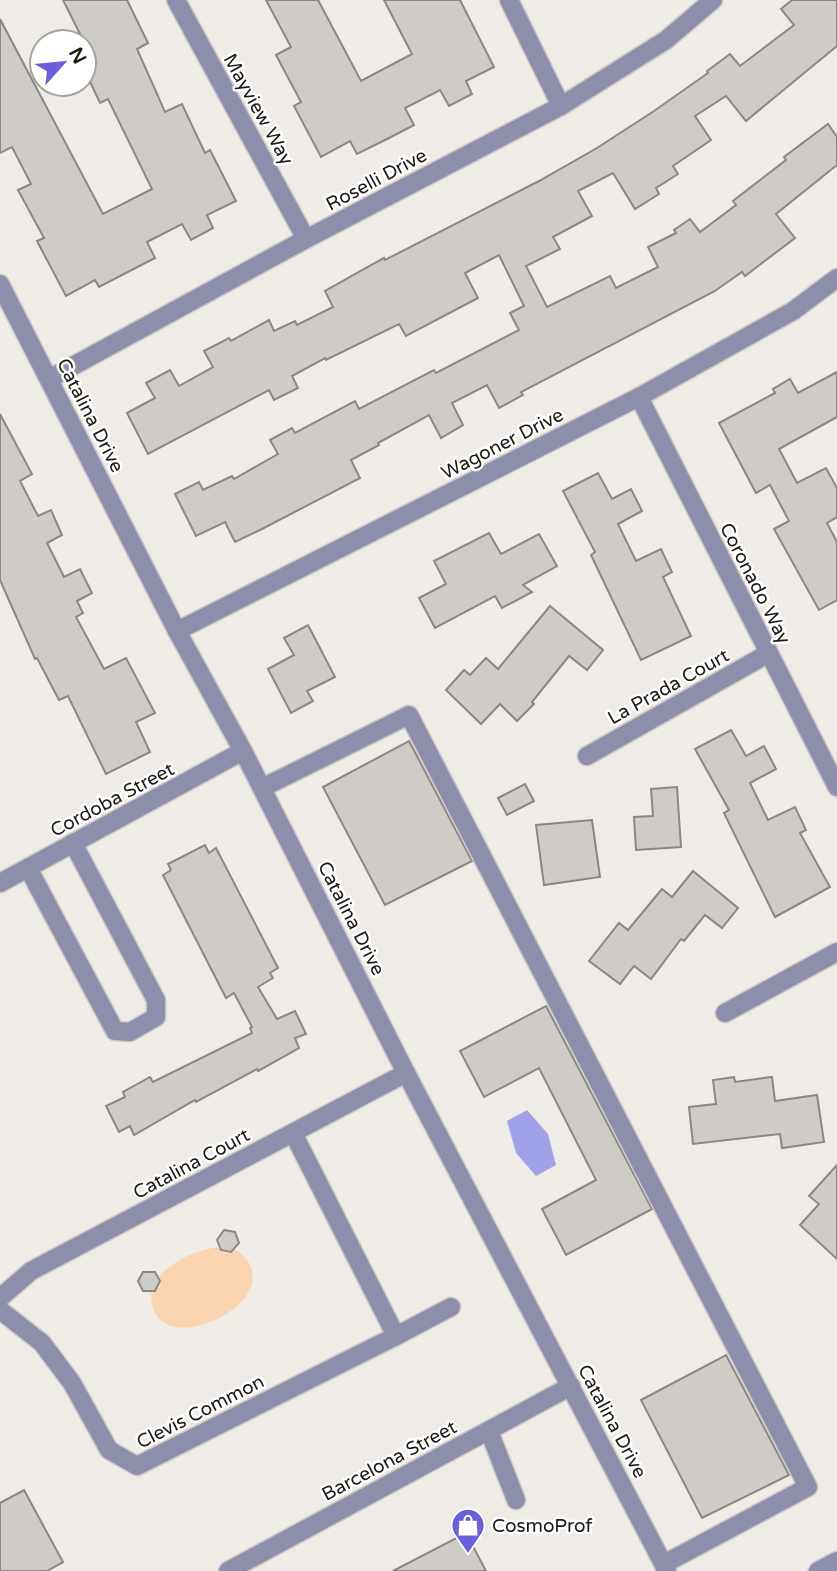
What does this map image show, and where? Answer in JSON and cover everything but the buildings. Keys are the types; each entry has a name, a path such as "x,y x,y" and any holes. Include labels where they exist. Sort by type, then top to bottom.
{"street":[{"name":"Mayview Way","path":"176,0 306,239"},
{"path":"509,0 561,106"},
{"name":"Roselli Drive","path":"49,379 306,239 561,106 666,40 713,0"},
{"name":"Wagoner Drive","path":"177,631 639,397 793,311 837,278"},
{"name":"Catalina Drive","path":"0,284 177,631 243,751 406,1073 665,1568"},
{"name":"Coronado Way","path":"639,397 837,787"},
{"name":"La Prada Court","path":"587,755 769,653"},
{"path":"262,788 409,715 808,1487 665,1568"},
{"name":"Cordoba Street","path":"0,883 243,751"},
{"path":"28,868 115,1031 130,1032 156,1017 156,1000 73,843"},
{"path":"725,1013 837,952"},
{"name":"Catalina Court","path":"0,1298 31,1271 406,1073"},
{"path":"293,1133 396,1336"},
{"name":"Clevis Common","path":"0,1310 42,1343 72,1383 109,1450 137,1466 451,1307"},
{"name":"Barcelona Street","path":"230,1570 570,1387"},
{"path":"489,1431 516,1500"},
{"path":"818,1571 837,1561"}],"shaded area":[{"path":"218,1247 229,1253 235,1249 251,1268 251,1287 239,1304 219,1318 196,1326 174,1326 157,1316 151,1294 158,1289 161,1282 159,1276 186,1257"}],"water":[{"path":"527,1110 548,1134 556,1165 536,1176 516,1153 507,1121"}],"place":[{"name":"CosmoProf","path":"468,1555"}]}
